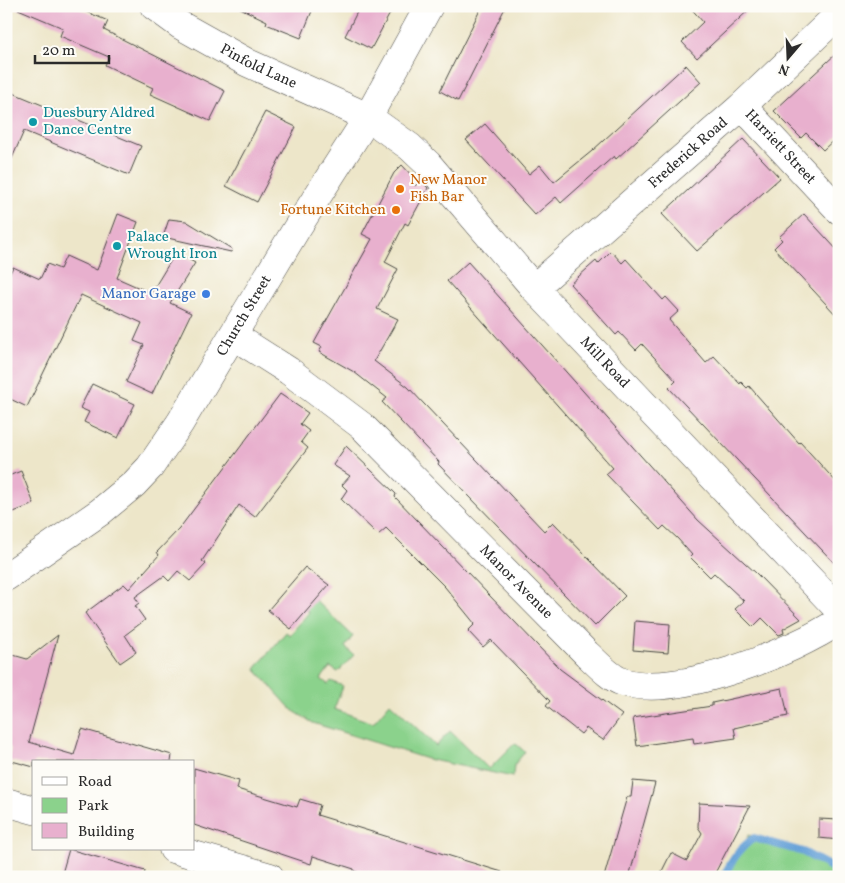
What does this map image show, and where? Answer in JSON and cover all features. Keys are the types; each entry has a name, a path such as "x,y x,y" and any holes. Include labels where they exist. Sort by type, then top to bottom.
{"street":[{"name":"Church Street","path":"6,577 100,512 134,484 150,467 234,336 297,228 368,117 429,6"},
{"name":"Pinfold Lane","path":"158,8 180,25 248,63 368,117"},
{"name":"Frederick Road","path":"534,288 742,106 839,14"},
{"name":"Harriett Street","path":"742,106 839,210"},
{"name":"Mill Road","path":"368,117 410,147 428,164 534,288 839,610"},
{"name":"Manor Avenue","path":"234,336 289,371 362,426 587,654 621,682 650,686 724,672 757,662 792,648 817,636 839,621"},
{"path":"6,802 32,809"},
{"path":"176,850 270,877"}],"green space":[{"path":"310,595 353,636 345,647 354,655 338,672 330,667 321,679 328,684 331,681 343,686 334,709 373,723 390,703 436,746 450,731 489,769 515,743 525,752 514,765 513,777 427,759 313,723 292,710 255,669 286,632 290,635 309,612 302,606"},
{"path":"749,835 804,851 831,866 839,866 839,877 727,877"}],"building":[{"path":"11,6 73,6 108,21 104,30 225,91 210,121 150,94 153,88 105,65 109,57 60,36 63,28"},
{"path":"236,6 314,6 301,38 266,24 267,21"},
{"path":"360,6 394,6 371,49 345,36"},
{"path":"482,6 506,6 458,101 440,91"},
{"path":"689,6 753,6 697,58 682,42 703,22"},
{"path":"839,51 839,135 823,150 806,133 801,138 774,111"},
{"path":"686,65 701,82 616,159 614,156 561,203 556,197 535,215 466,140 485,124 529,174 540,165 554,182 592,151"},
{"path":"6,90 141,146 129,175 24,131 6,172"},
{"path":"265,112 296,127 257,202 226,186"},
{"path":"743,139 780,178 697,251 662,214"},
{"path":"402,165 415,179 415,186 421,180 428,188 408,225 405,223 385,262 398,269 377,309 398,319 374,361 408,387 544,531 553,522 625,596 595,626 438,464 439,462 382,402 387,398 354,372 319,352 322,347 314,343 372,239 362,234 394,173"},
{"path":"118,214 138,222 117,278 151,293 176,252 195,263 170,303 191,313 152,394 126,382 144,345 134,341 142,323 81,295 27,407 6,397 6,281 13,267 40,279 47,264 60,269 66,256 97,270"},
{"path":"804,214 839,252 839,318 774,248 782,240 779,237"},
{"path":"169,219 186,221 232,249 231,252 163,237"},
{"path":"611,251 622,263 626,259 663,300 666,297 679,311 669,320 706,363 714,356 740,384 741,382 747,388 749,386 839,485 839,568 669,388 676,381 642,344 636,350 619,332 616,335 570,284 596,261 598,264"},
{"path":"468,262 698,520 756,573 801,619 783,629 784,633 779,635 762,618 753,627 735,609 744,601 714,573 710,577 690,557 692,555 678,539 664,526 660,530 606,474 613,468 447,281"},
{"path":"92,384 135,404 118,438 84,422 89,412 80,408"},
{"path":"280,394 308,413 300,424 309,431 301,442 308,448 255,517 239,505 202,561 206,564 190,581 178,571 169,581 164,576 135,597 139,603 135,606 145,620 125,635 136,652 120,663 85,613 124,584 129,589 159,555 157,552 179,529"},
{"path":"346,446 396,494 395,497 560,669 622,715 603,740 586,728 581,734 546,706 550,701 491,640 483,647 468,631 475,624 445,587 386,528 378,535 341,499 347,490 342,485 350,476 333,465"},
{"path":"21,471 34,504 6,515 6,477"},
{"path":"305,567 329,585 291,629 268,610"},
{"path":"635,621 670,624 668,653 633,650"},
{"path":"58,635 29,742 74,755 82,729 172,755 171,760 32,760 32,766 8,760 11,748 6,747 6,653 27,659"},
{"path":"782,688 788,716 734,728 736,738 694,744 693,738 637,746 633,718 712,706 712,703"},
{"path":"195,768 239,781 237,789 297,807 300,799 320,805 317,815 502,872 502,877 371,877 354,871 354,869 313,856 311,864 195,825"},
{"path":"633,781 655,783 629,877 604,877 627,797 631,797"},
{"path":"699,803 750,806 714,875 717,877 659,877 671,853 687,861 702,833 698,827"},
{"path":"819,819 839,820 839,840 819,838"},
{"path":"69,850 145,871 144,877 61,877"}],"waterway":[{"path":"723,877 740,851 754,838 803,852 831,867 839,869"}],"place":[{"name":"Duesbury Aldred Dance Centre","path":"33,122"},
{"name":"New Manor Fish Bar","path":"400,189"},
{"name":"Fortune Kitchen","path":"396,210"},
{"name":"Palace Wrought Iron","path":"117,246"},
{"name":"Manor Garage","path":"206,294"}]}
